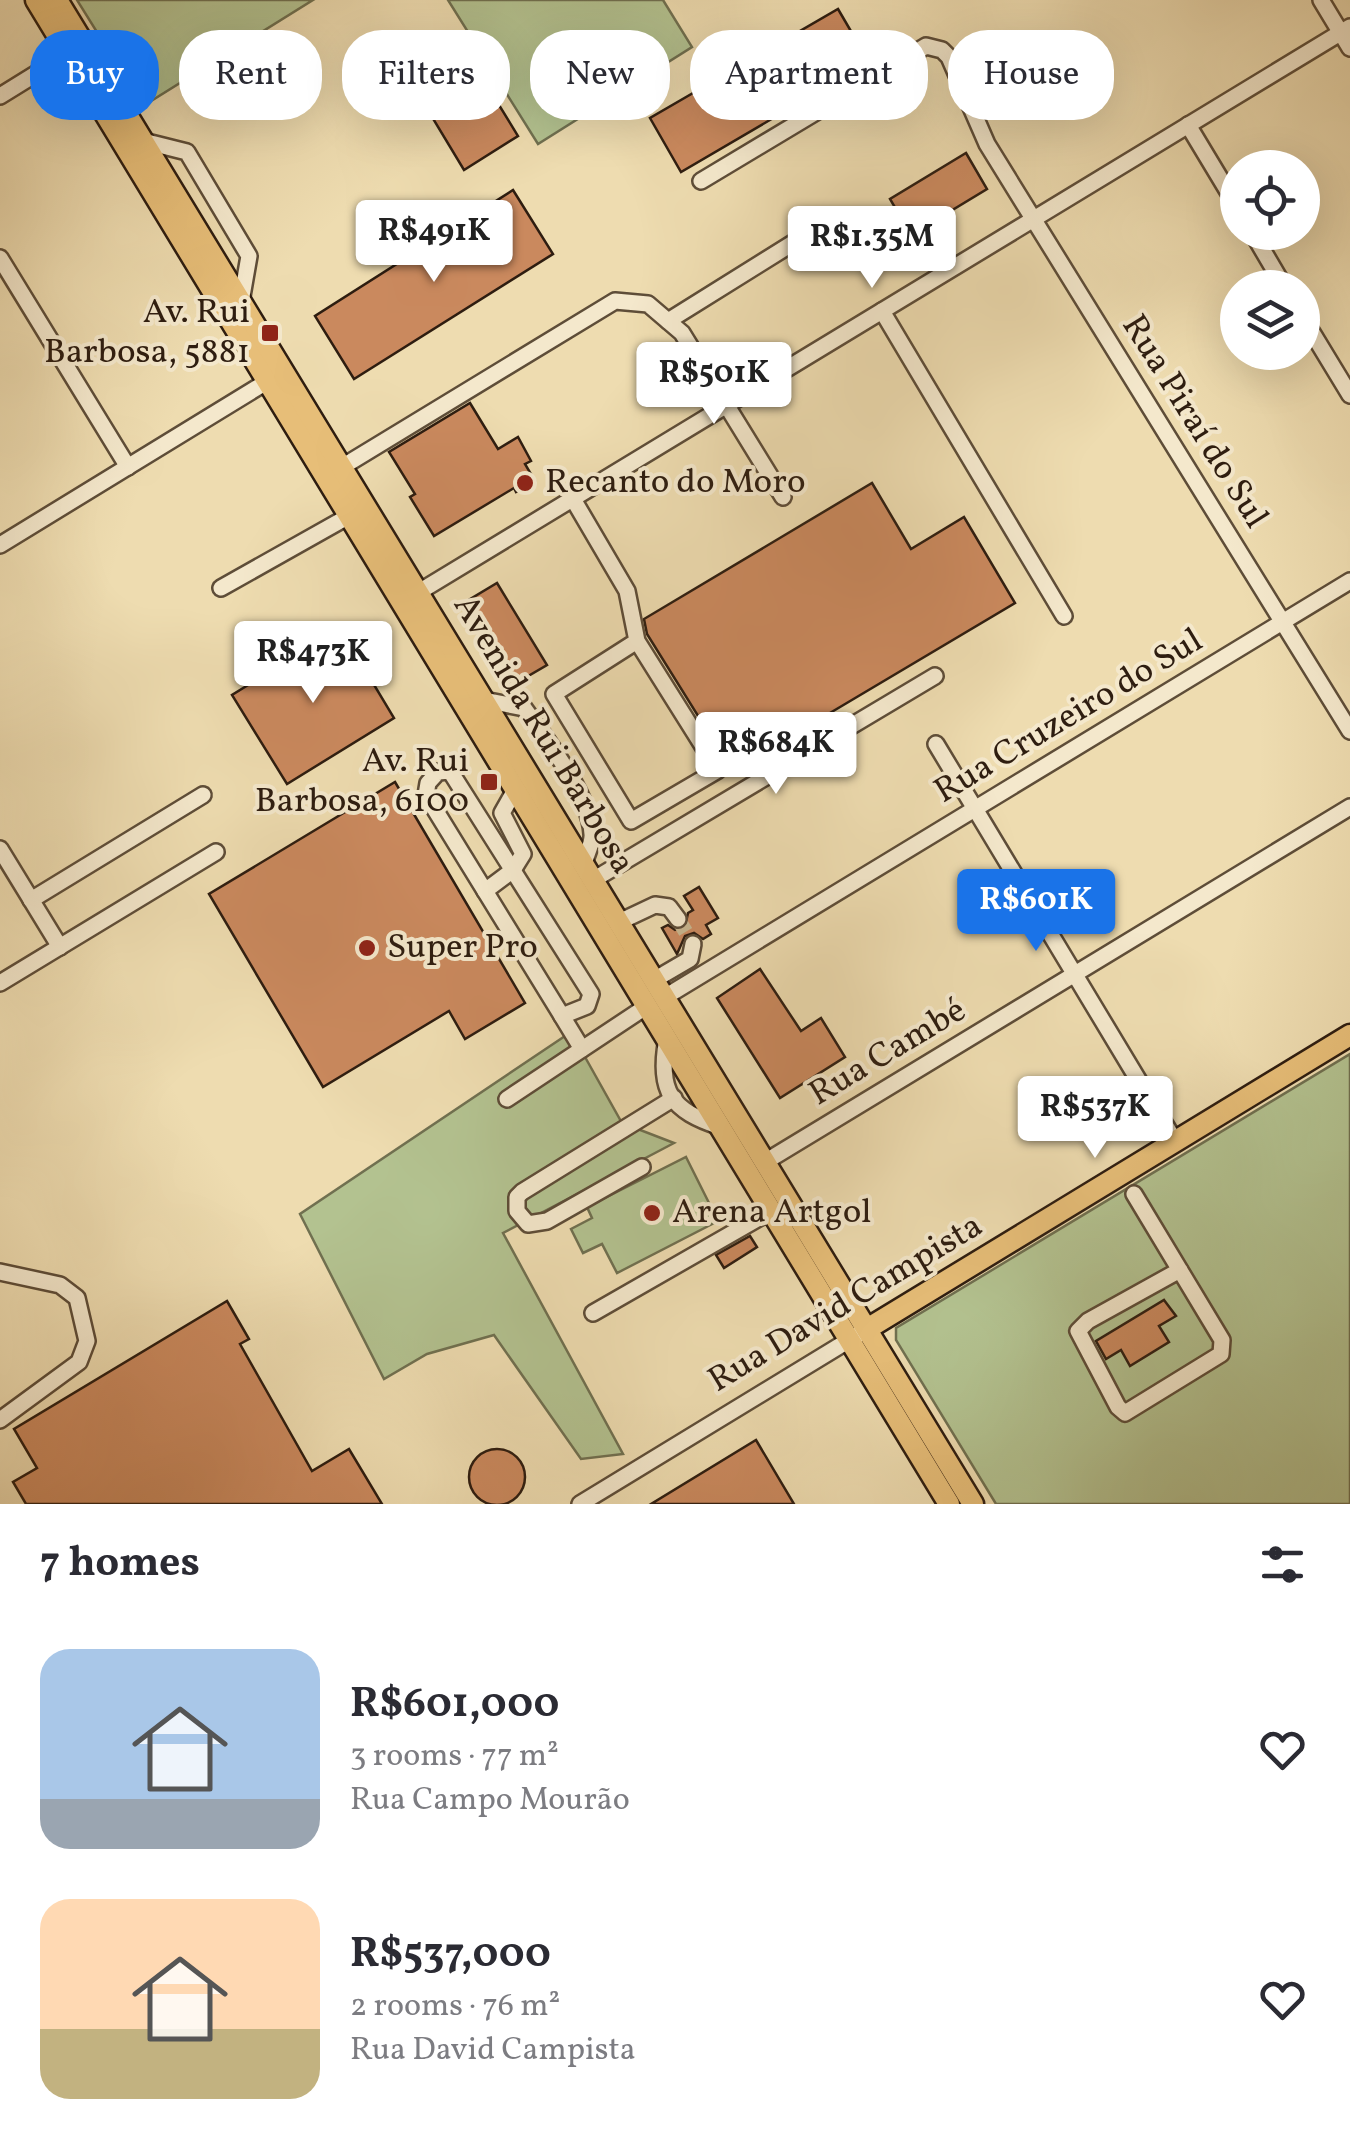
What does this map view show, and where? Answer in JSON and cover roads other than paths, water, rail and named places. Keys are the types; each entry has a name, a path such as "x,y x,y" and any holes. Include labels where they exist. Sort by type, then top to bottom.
{"main road":[{"name":"Avenida Rui Barbosa","path":"36,0 60,30"},
{"name":"Avenida Rui Barbosa","path":"57,0 69,30"},
{"name":"Avenida Rui Barbosa","path":"117,120 350,516 484,700 619,922 655,994 666,1039 720,1128 772,1212 973,1504"},
{"name":"Avenida Rui Barbosa","path":"127,120 342,468 515,790 765,1162 949,1504"},
{"name":"Rua David Campista","path":"858,1335 1350,1035"}],"street":[{"path":"1321,0 1345,30 1350,48"},
{"path":"410,598 1345,30"},
{"name":"Rua Piraí do Sul","path":"701,181 926,46 942,50 949,57 986,144 1350,731"},
{"path":"0,96 30,77"},
{"path":"1188,126 1220,178"},
{"path":"143,142 187,152 249,256 241,302"},
{"path":"668,321 817,228"},
{"path":"0,258 128,467"},
{"path":"342,468 615,301 648,304 682,333 783,497"},
{"path":"882,311 1064,616"},
{"path":"1320,346 1350,395"},
{"path":"0,544 268,381"},
{"path":"573,499 627,591 637,640 718,770 631,822 554,694 637,640"},
{"path":"221,588 350,516"},
{"name":"Rua Cruzeiro do Sul","path":"655,994 975,809 1350,581"},
{"path":"588,872 935,676"},
{"path":"484,700 524,708 548,740 584,804 592,835 588,872"},
{"path":"548,740 573,725"},
{"path":"936,744 1175,1141"},
{"path":"562,1016 587,1006 590,994 450,771 438,772 428,783 426,795 582,1050"},
{"path":"485,891 513,870 523,854 502,813 515,790"},
{"path":"31,900 203,795"},
{"name":"Rua Cambé","path":"765,1162 1350,807"},
{"path":"0,849 60,947"},
{"path":"0,984 216,852"},
{"path":"619,922 656,904 669,907 678,918"},
{"path":"507,1099 582,1050 655,994 690,959 693,944"},
{"path":"666,1039 662,1076 674,1098 686,1115 720,1128"},
{"path":"642,1168 547,1221 528,1224 517,1211 517,1197 522,1192 674,1098"},
{"path":"1134,1194 1180,1270 1222,1340 1221,1354 1126,1413 1118,1408 1078,1331 1088,1321 1180,1270"},
{"path":"594,1313 772,1212"},
{"path":"0,1272 60,1284 78,1298 88,1341 80,1362 0,1420"},
{"name":"Rua David Campista","path":"580,1504 858,1335"}],"tunnel":[{"path":"678,919 693,944"}],"place":[{"name":"Av. Rui Barbosa, 5881","path":"270,333"},
{"name":"Recanto do Moro","path":"525,483"},
{"name":"Av. Rui Barbosa, 6100","path":"489,782"},
{"name":"Super Pro","path":"367,948"},
{"name":"Arena Artgol","path":"652,1213"}]}
